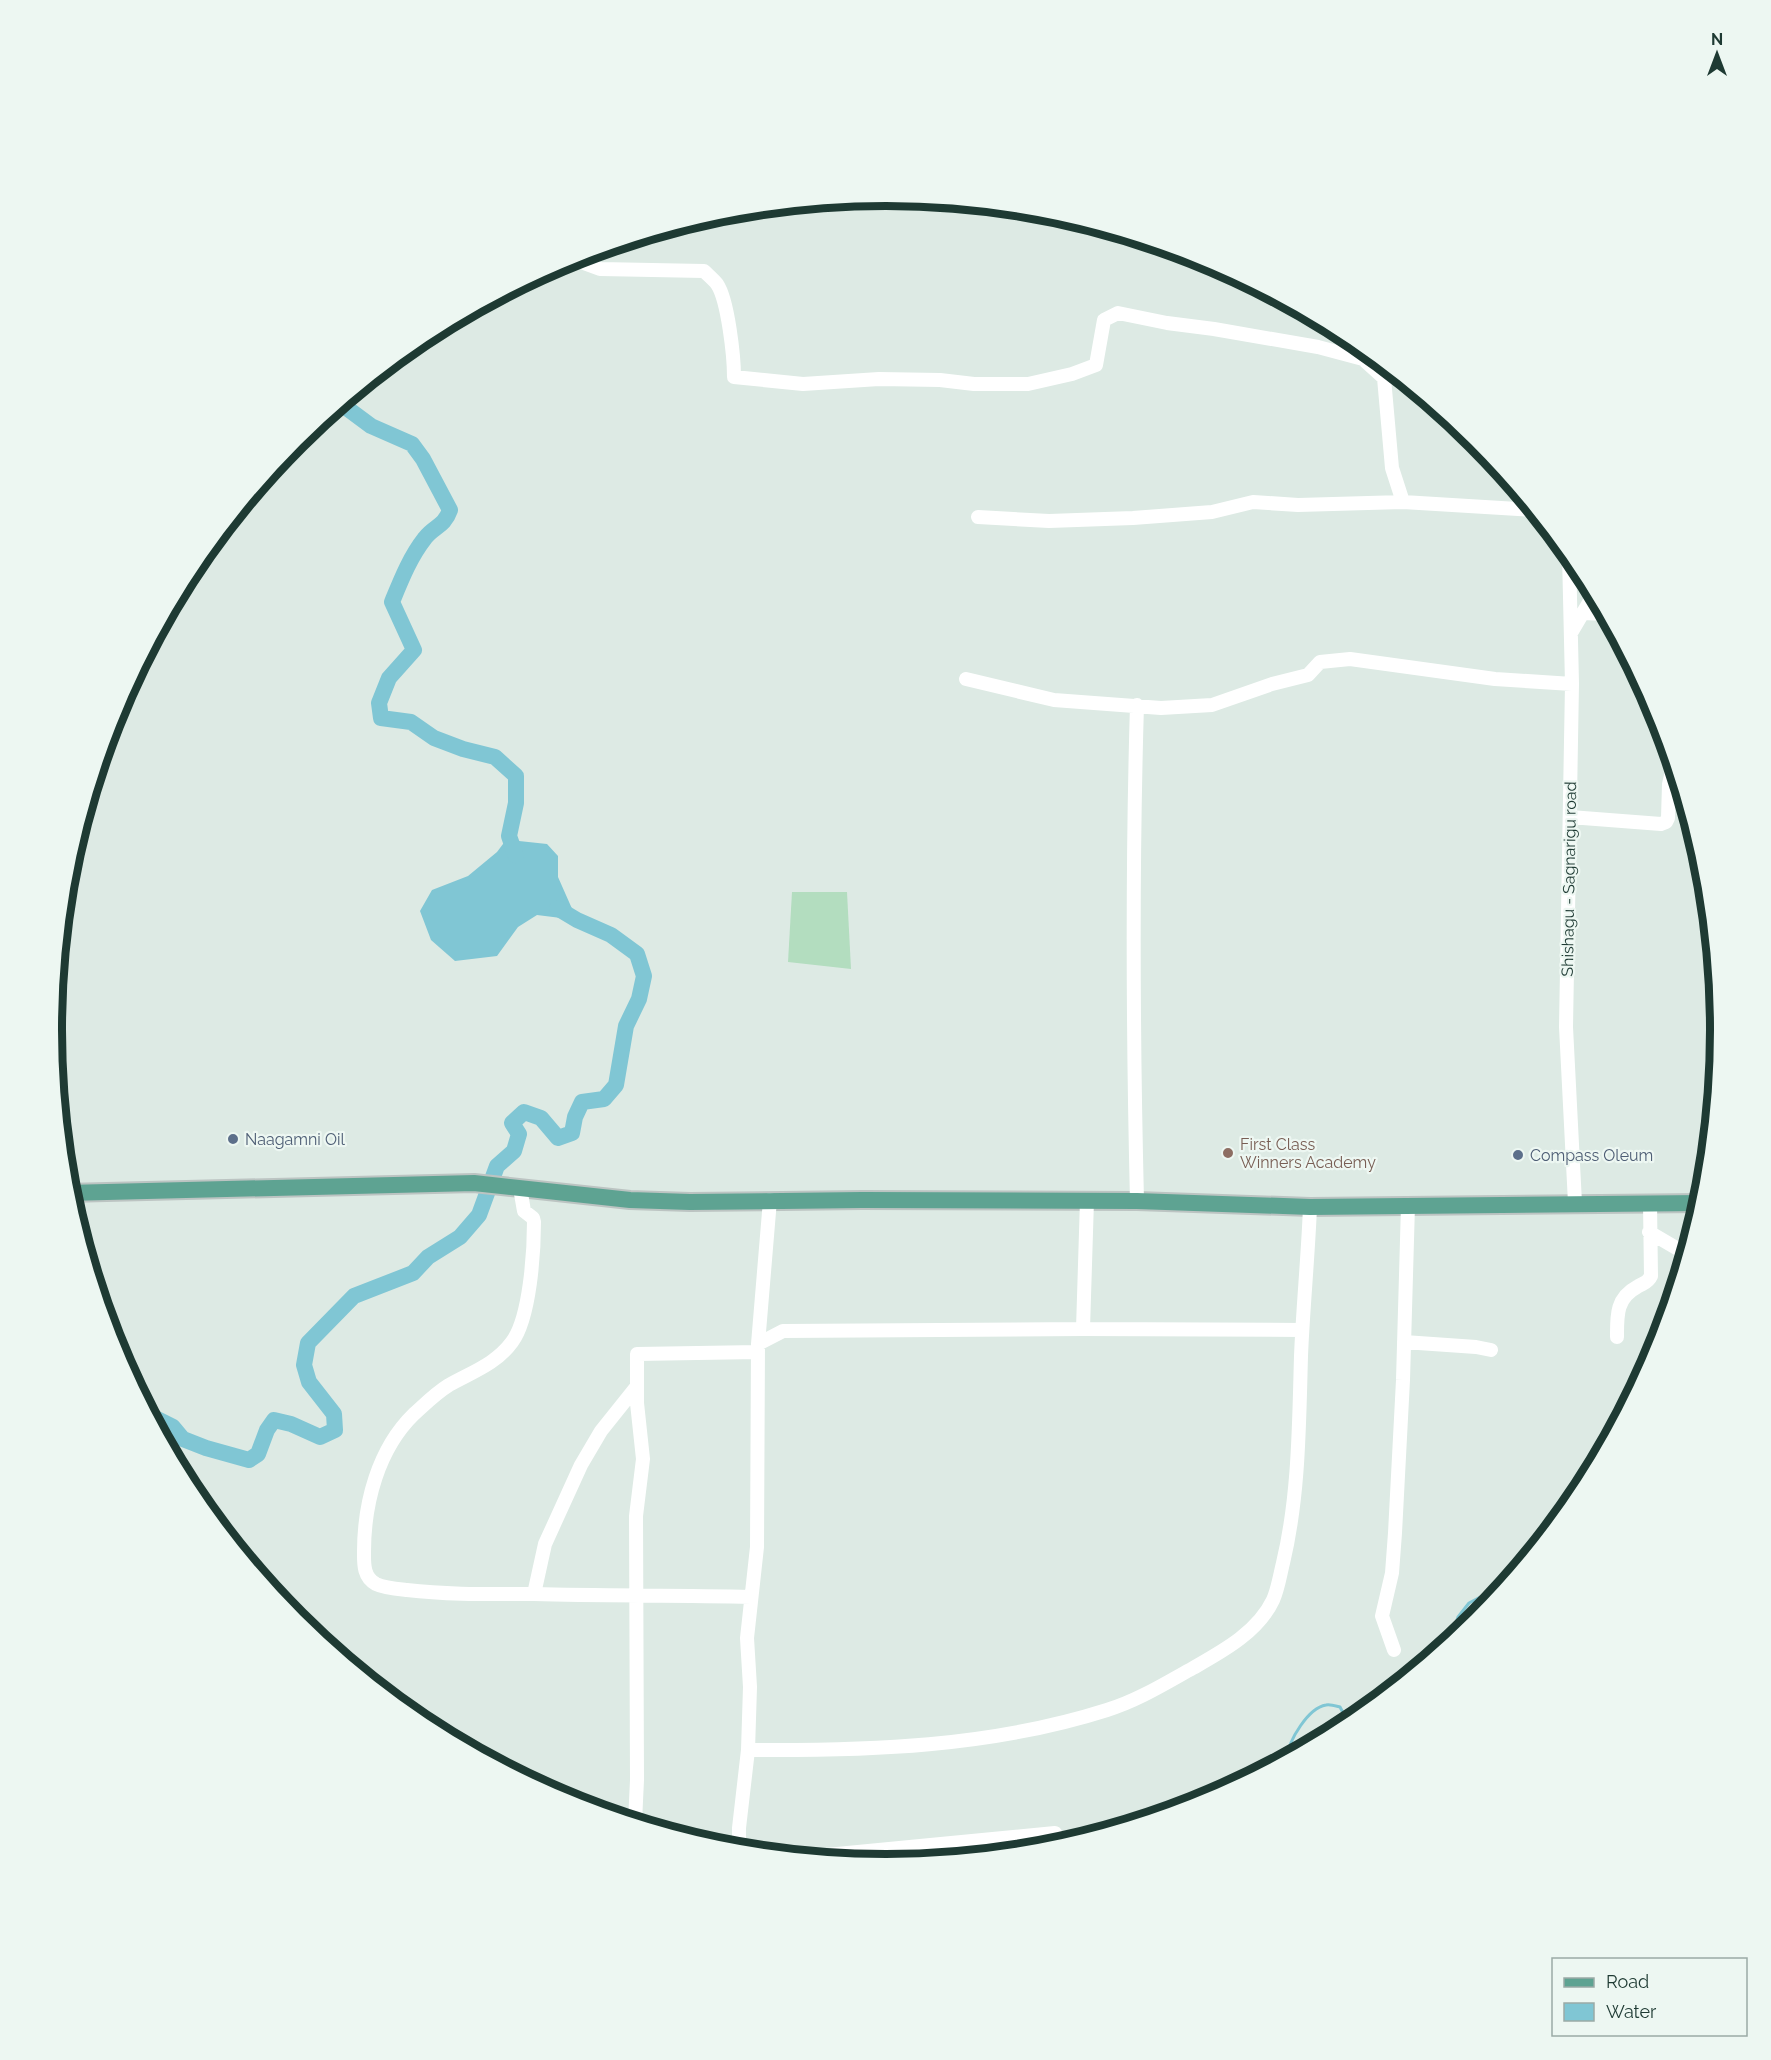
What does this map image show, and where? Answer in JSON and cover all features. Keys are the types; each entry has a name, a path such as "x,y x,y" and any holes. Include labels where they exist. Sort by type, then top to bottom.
{"main road":[{"path":"77,1193 474,1184 502,1185 630,1200 690,1202 1087,1200 1310,1207 1691,1203"}],"street":[{"path":"585,263 600,269 704,271 718,285 726,310 734,356 734,377 803,384 879,379 940,380 974,384 1028,384 1072,374 1096,365 1104,320 1118,314 1318,347 1361,357"},
{"path":"1385,375 1392,468 1403,502"},
{"path":"978,517 1049,521 1133,518 1212,512 1253,502 1298,505 1403,502 1524,509"},
{"name":"Shishagu - Sagnarigu road","path":"1569,570 1572,684 1566,1027 1575,1203"},
{"path":"1571,633 1589,602"},
{"path":"1583,613 1596,614"},
{"path":"966,679 1054,700 1161,708 1212,705 1272,684 1308,675 1320,662 1350,659 1495,679 1572,684"},
{"path":"1137,705 1133,898 1137,1201"},
{"path":"1570,817 1661,824 1668,818 1670,779"},
{"path":"520,1188 524,1211 533,1218 534,1222 531,1267 522,1325 512,1342 490,1364 439,1393 412,1417 396,1436 379,1469 365,1517 364,1563 367,1576 375,1584 426,1593 751,1597"},
{"path":"739,1840 748,1750 750,1687 747,1638 757,1547 758,1348 770,1200"},
{"path":"1083,1329 1087,1200"},
{"path":"1617,1337 1617,1313 1620,1301 1626,1294 1650,1279 1650,1203"},
{"path":"1394,1650 1382,1616 1392,1574 1394,1553 1408,1205"},
{"path":"748,1750 864,1749 996,1737 1039,1728 1109,1710 1167,1682 1207,1660 1239,1639 1260,1621 1274,1599 1287,1546 1298,1437 1310,1207"},
{"path":"1649,1232 1679,1250"},
{"path":"761,1318 783,1331 1302,1330"},
{"path":"635,1815 636,1516 643,1459 637,1386 637,1354 758,1348 783,1331"},
{"path":"1404,1342 1491,1350"},
{"path":"534,1594 545,1544 581,1465 601,1431 637,1386"},
{"path":"863,1853 1055,1833"}],"green space":[{"path":"792,892 847,892 851,969 788,962"}],"water":[{"path":"509,836 519,841 547,844 558,856 558,877 577,920 537,915 518,927 497,956 455,961 431,940 420,911 432,890 468,876 497,852"}],"waterway":[{"path":"346,407 371,426 412,444 423,459 450,510 445,520 428,534 420,545 406,569 392,602 414,650 389,678 379,703 381,718 411,722 434,738 463,749 495,757 516,776 516,803 509,836 516,856"},
{"path":"160,1421 173,1427 183,1439 249,1460 258,1454 267,1430 274,1420 291,1424 320,1437 335,1430 334,1414 309,1382 304,1365 308,1343 354,1296 413,1273 428,1257 460,1237 479,1215 497,1166 514,1151 519,1134 512,1123 524,1112 541,1118 558,1138 572,1133 575,1117 582,1102 604,1099 616,1085 626,1026 639,999 644,976 637,954 611,935 557,908"},
{"path":"1455,1625 1458,1617 1469,1603 1485,1595"},
{"path":"1290,1748 1300,1726 1319,1707 1328,1705 1340,1707 1344,1714"}],"place":[{"name":"Naagamni Oil","path":"233,1139"},
{"name":"First Class Winners Academy","path":"1228,1153"},
{"name":"Compass Oleum","path":"1518,1155"}]}
